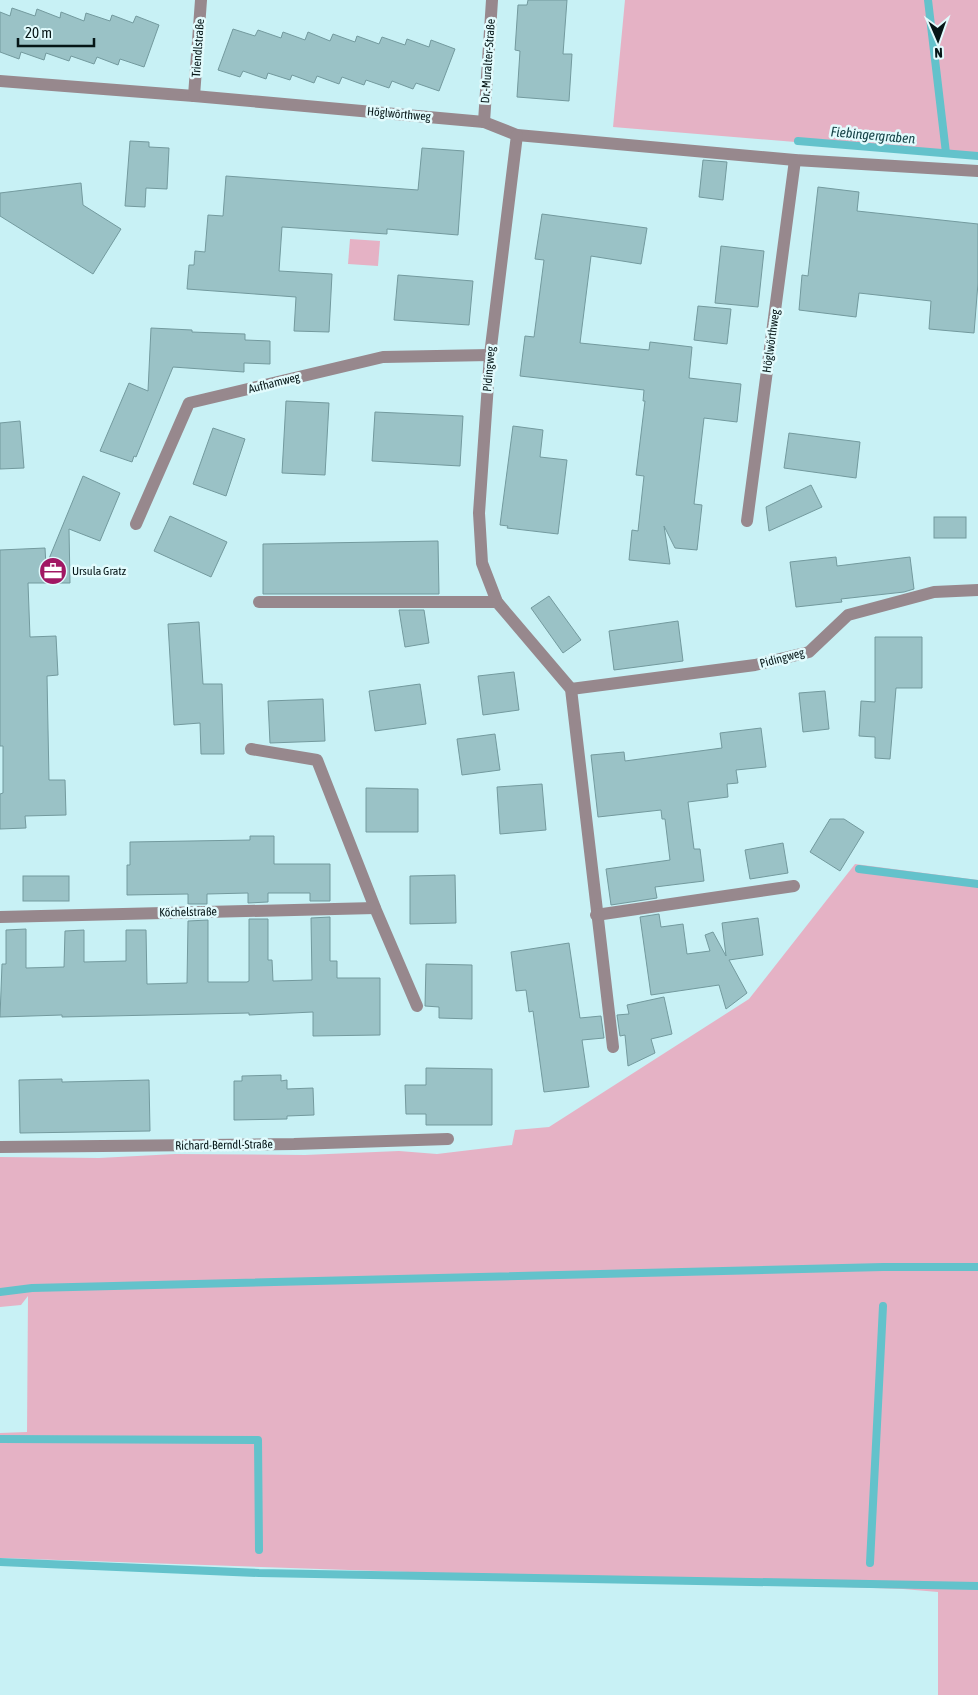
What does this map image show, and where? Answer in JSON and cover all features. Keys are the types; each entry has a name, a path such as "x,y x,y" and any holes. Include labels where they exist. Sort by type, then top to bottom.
{"street":[{"name":"Triendlstraße","path":"194,96 201,0"},
{"name":"Dr.-Muralter-Straße","path":"484,122 492,0"},
{"name":"Höglwörthweg","path":"0,81 484,122 517,134 795,160 978,171"},
{"name":"Pidingweg","path":"517,134 490,355 479,513 482,563 497,602 571,689 773,661 809,652 848,615 934,592 978,590"},
{"name":"Höglwörthweg","path":"747,521 795,160"},
{"name":"Aufhamweg","path":"136,524 189,403 383,357 490,355"},
{"path":"259,602 497,602"},
{"path":"571,689 596,915 613,1047"},
{"path":"251,750 317,760 417,1006"},
{"path":"596,915 794,886"},
{"name":"Köchelstraße","path":"0,917 376,908"},
{"name":"Richard-Berndl-Straße","path":"0,1147 294,1144 448,1139"}],"shaded area":[{"path":"625,0 978,0 978,157 613,127"},
{"path":"350,239 380,241 378,266 348,264"},
{"path":"855,864 978,880 978,1695 938,1695 938,1592 903,1589 0,1558 0,1433 27,1432 28,1296 21,1305 0,1307 0,1157 99,1158 175,1154 305,1155 399,1151 437,1154 512,1145 515,1130 549,1127 749,999"}],"building":[{"path":"528,0 567,0 563,54 572,54 569,101 517,97 520,51 515,50 518,5 527,5"},
{"path":"12,8 35,16 37,9 60,18 61,12 84,21 86,13 110,21 112,15 133,23 136,16 159,25 144,67 120,59 118,65 97,57 94,64 71,56 69,61 46,53 44,60 21,52 19,59 0,52 0,12 10,16"},
{"path":"233,29 255,36 258,30 281,38 283,32 305,40 308,32 330,41 333,34 355,42 357,36 379,44 382,37 405,45 407,39 429,47 431,40 455,49 439,91 416,83 413,89 392,81 389,88 366,80 364,85 342,77 339,84 317,76 314,83 292,75 290,80 268,73 266,79 243,71 240,77 218,70"},
{"path":"130,141 149,142 149,147 169,148 167,189 146,188 145,207 125,206"},
{"path":"422,148 464,151 458,235 387,229 387,234 282,227 279,271 332,274 329,332 294,331 296,297 187,289 189,265 194,265 195,251 205,252 208,215 223,216 226,176 418,190"},
{"path":"703,160 727,162 723,200 699,197"},
{"path":"81,183 83,205 121,229 93,274 0,216 0,193"},
{"path":"818,187 859,192 857,211 978,224 978,283 974,333 929,329 931,301 859,293 856,317 799,310 802,275 808,276"},
{"path":"542,214 647,228 641,264 591,256 580,343 649,350 650,342 692,347 689,378 741,384 737,422 704,418 694,504 702,505 697,550 675,548 664,526 670,564 629,560 632,530 638,531 644,476 636,475 645,401 643,401 644,390 520,376 525,336 534,337 544,260 535,259"},
{"path":"721,246 764,251 758,307 715,303"},
{"path":"398,275 473,281 469,325 394,320"},
{"path":"698,306 731,309 727,344 694,340"},
{"path":"151,328 245,334 245,340 270,341 270,364 244,363 244,372 173,367 136,457 134,456 132,462 100,451 129,383 148,391"},
{"path":"286,401 329,403 325,475 282,473"},
{"path":"375,412 463,416 460,466 372,461"},
{"path":"20,421 24,468 0,469 0,423"},
{"path":"513,426 543,430 540,457 567,460 558,534 507,528 508,526 500,525"},
{"path":"213,428 245,439 226,496 193,484"},
{"path":"789,433 860,442 856,478 784,468"},
{"path":"83,476 120,493 100,541 69,529 70,583 28,583 30,637 56,636 58,675 47,676 49,780 65,780 66,815 25,816 26,828 0,829 0,794 3,793 3,746 0,746 0,550 45,548 46,566"},
{"path":"811,485 822,507 769,531 766,507"},
{"path":"170,516 227,542 211,577 154,551"},
{"path":"934,517 966,517 966,538 934,538"},
{"path":"438,541 439,594 263,594 263,544"},
{"path":"836,557 837,566 910,557 914,589 904,592 841,599 842,602 796,607 790,562"},
{"path":"549,596 581,640 563,653 531,608"},
{"path":"399,610 424,610 429,643 405,647"},
{"path":"678,621 683,661 614,670 609,631"},
{"path":"199,622 203,684 222,684 224,754 201,754 200,723 174,725 168,624"},
{"path":"875,637 922,637 922,688 896,688 890,759 875,758 875,737 859,736 861,701 875,702"},
{"path":"514,672 519,710 483,715 478,676"},
{"path":"420,684 426,724 375,731 369,691"},
{"path":"825,691 829,729 803,732 799,693"},
{"path":"323,699 325,741 270,743 268,701"},
{"path":"761,728 766,767 736,770 738,783 727,784 728,797 688,802 694,849 700,849 704,881 655,887 657,898 611,905 606,869 670,860 665,819 662,819 661,810 598,817 591,755 624,752 625,761 722,748 720,733"},
{"path":"495,734 500,770 462,775 457,739"},
{"path":"542,784 546,830 500,834 497,787"},
{"path":"366,788 418,789 418,832 366,832"},
{"path":"830,819 844,819 864,832 840,871 810,852"},
{"path":"250,836 274,836 274,864 330,864 330,901 310,901 310,893 268,893 268,902 248,903 248,893 207,894 207,904 188,904 188,894 127,895 127,865 130,865 130,842 250,840"},
{"path":"783,843 788,873 750,879 745,850"},
{"path":"455,875 456,923 410,924 410,876"},
{"path":"23,876 69,876 69,901 23,901"},
{"path":"659,914 661,927 683,924 687,954 710,951 705,935 713,932 726,956 722,923 758,918 763,955 729,960 747,993 726,1009 719,985 651,995 640,917"},
{"path":"330,917 330,961 337,961 337,978 380,978 380,1035 313,1036 313,1012 249,1015 249,1013 0,1017 2,964 6,964 6,930 26,929 26,968 64,967 65,931 84,930 84,962 126,961 126,930 146,930 147,984 187,983 188,921 208,920 208,982 247,982 249,981 249,919 268,919 268,960 272,960 273,981 312,980 311,918"},
{"path":"569,943 580,1018 601,1016 604,1038 582,1040 589,1087 544,1092 533,1011 529,1012 526,990 516,991 511,952"},
{"path":"426,964 472,965 472,1019 439,1018 439,1007 425,1006"},
{"path":"664,997 672,1034 651,1039 655,1053 628,1066 625,1035 620,1036 617,1015 629,1014 627,1005"},
{"path":"426,1068 492,1069 492,1125 426,1125 426,1114 406,1114 405,1085 426,1085"},
{"path":"281,1075 281,1081 287,1080 287,1089 313,1088 314,1115 287,1116 287,1119 234,1120 234,1081 242,1081 242,1076"},
{"path":"62,1079 62,1082 149,1080 150,1131 20,1133 19,1080"}],"waterway":[{"name":"Fiebingergraben","path":"928,0 946,153"},
{"name":"Fiebingergraben","path":"798,141 978,156"},
{"path":"859,869 978,884"},
{"path":"0,1292 32,1288 883,1267 978,1267"},
{"path":"870,1563 883,1306"},
{"path":"0,1439 258,1440 259,1550"},
{"path":"0,1562 259,1573 978,1586"}],"place":[{"name":"Ursula Gratz","path":"53,571"}]}
